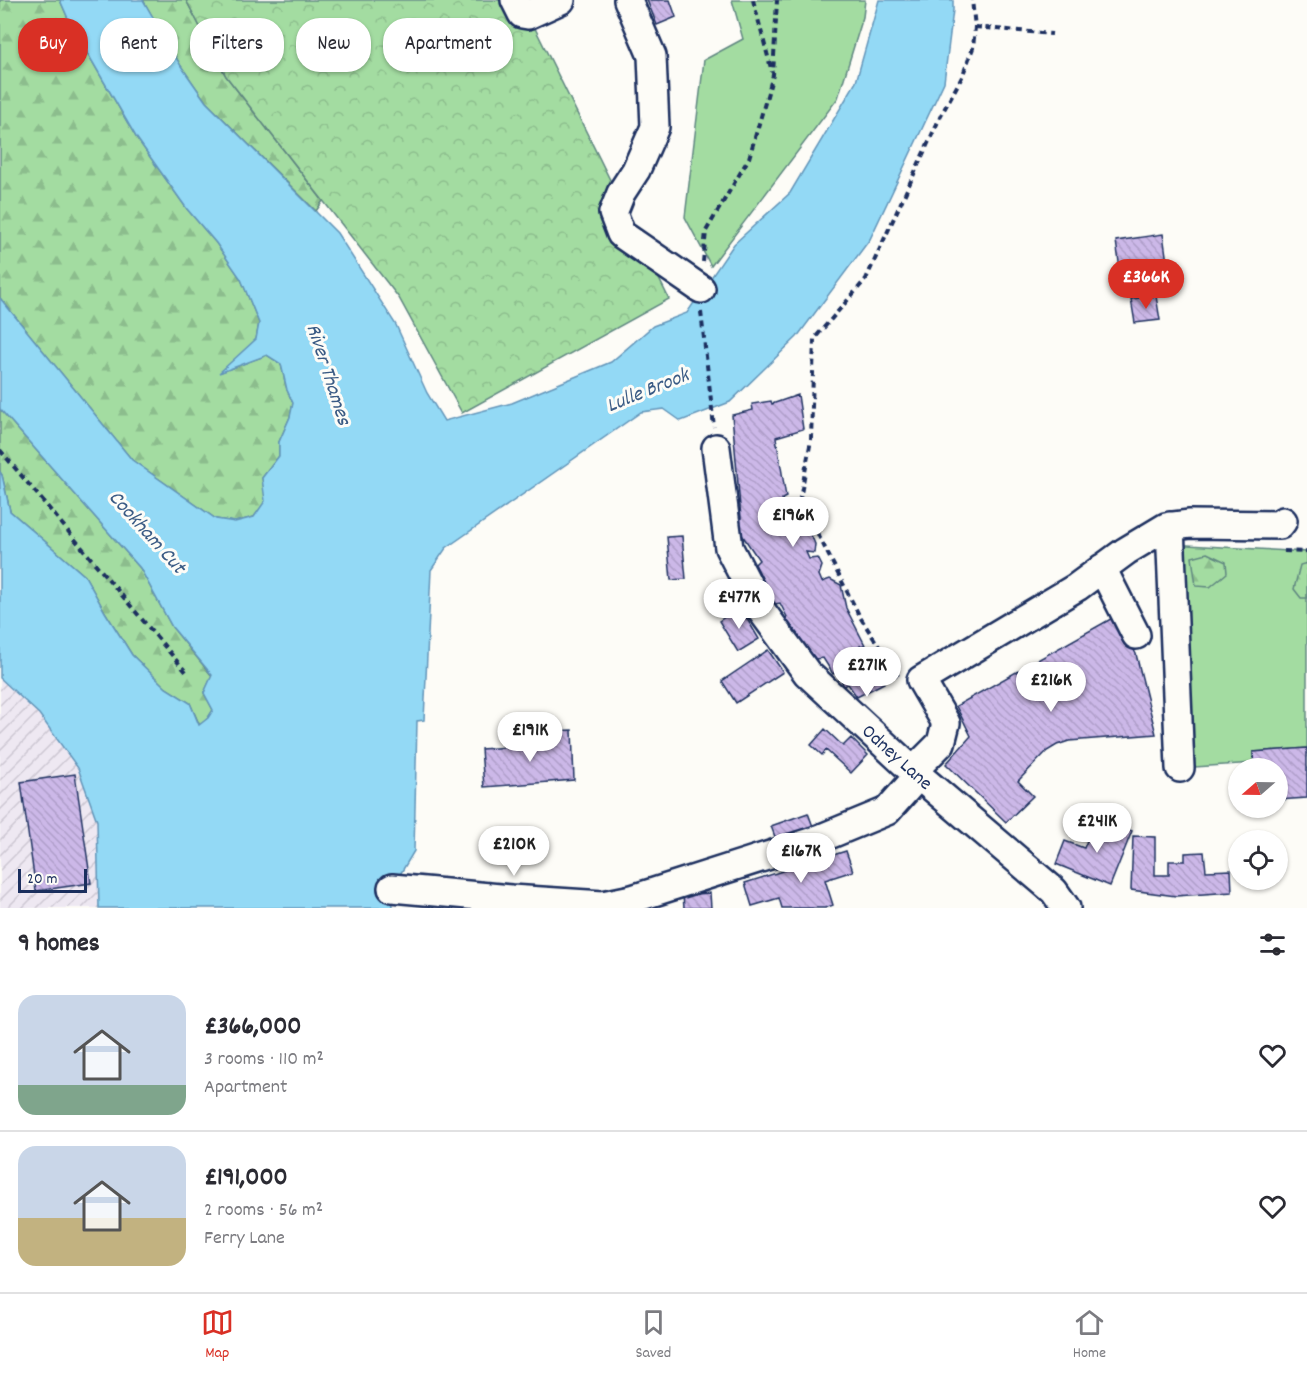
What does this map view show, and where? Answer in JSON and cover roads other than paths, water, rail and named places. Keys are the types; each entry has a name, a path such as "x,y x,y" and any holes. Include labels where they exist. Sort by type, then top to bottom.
{"street":[{"path":"515,0 522,14 528,15 561,0"},
{"path":"628,0 652,56 655,127 636,170 621,193 614,213 621,234 700,297"},
{"name":"Odney Lane","path":"716,448 729,548 761,610 807,673 916,773 1054,891 1066,908"},
{"path":"392,888 603,906 632,899 814,841 887,811 941,742 946,723 921,680 1077,586 1136,544 1166,527 1190,524 1280,525 1283,521"},
{"path":"1170,526 1180,768"},
{"path":"1102,568 1136,635"}],"water":[{"path":"60,0 143,0 153,18 100,18 100,72 178,72 178,61 206,102 337,233 396,325 427,393 444,421 512,403 611,362 653,326 687,313 734,244 790,193 856,82 879,0 953,0 944,82 870,239 797,337 730,402 681,421 664,409 641,412 446,548 431,570 424,720 417,721 414,851 392,888 393,908 99,908 97,821 78,768 39,714 0,678 0,472 10,511 85,576 132,655 166,688 190,703 199,725 208,718 213,710 204,693 212,675 172,627 140,568 0,409 0,298 132,460 216,519 235,522 254,517 265,501 262,478 279,456 279,442 290,417 293,403 287,390 281,364 267,355 219,373 256,339 259,323 241,279 216,243 187,209 136,137 88,54 88,18 68,18"}],"water label":[{"name":"River Thames","path":"330,374"},
{"name":"Lulle Brook","path":"647,389"},
{"name":"Cookham Cut","path":"148,531"}]}
